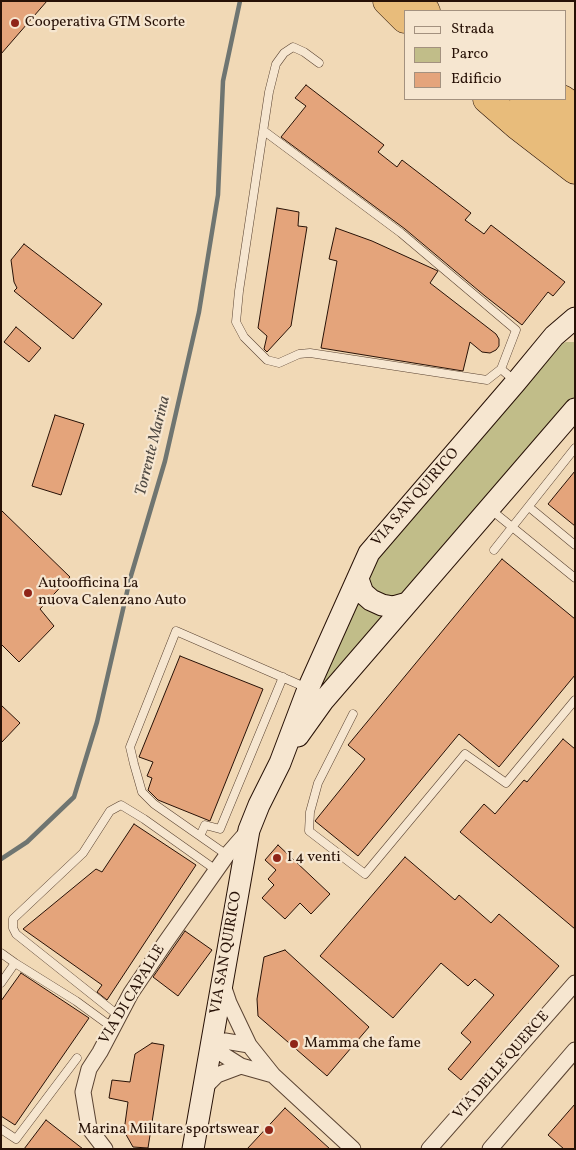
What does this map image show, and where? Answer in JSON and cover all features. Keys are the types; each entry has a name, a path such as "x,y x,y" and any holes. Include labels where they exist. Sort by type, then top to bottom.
{"highway":[{"path":"387,1 404,18"},
{"path":"398,1 410,10"},
{"path":"410,1 424,10"},
{"path":"488,100 518,126 575,170"},
{"path":"525,100 575,138"},
{"path":"563,100 575,108"}],"street":[{"name":"VIA SAN QUIRICO","path":"193,1149 249,830 280,763 308,689 368,553 508,375 564,336 575,318"},
{"name":"VIA SAN QUIRICO","path":"280,763 323,702 575,408"},
{"path":"358,579 363,593 371,600 393,607 407,603"},
{"name":"VIA DI CAPALLE","path":"105,1149 89,1128 83,1092 89,1068 131,993 216,870 249,830"},
{"path":"222,981 229,1004 249,1045 273,1075 353,1149"},
{"name":"VIA DELLE QUERCE","path":"429,1149 575,983"},
{"path":"211,1047 225,1041 249,1045"},
{"path":"211,1047 241,1066 273,1075"},
{"path":"490,1149 575,1050"},
{"path":"204,1088 217,1075 241,1066"}],"lane":[{"path":"264,131 401,233 516,330 508,375 487,380 310,353 299,354 279,363 267,360 244,337 236,322 239,291 269,92 276,64 284,53 293,47 304,52 319,64"},
{"path":"494,550 575,448"},
{"path":"529,507 575,545"},
{"path":"489,508 575,578"},
{"path":"227,855 154,804 142,792 130,747 176,631 308,689"},
{"path":"200,836 205,825 220,829 283,677"},
{"path":"352,714 318,783 310,812 309,831 365,874 465,754 506,783 575,700"},
{"path":"116,1022 16,934 13,928 13,919 83,853 110,811 121,805 144,818 216,870"},
{"path":"1,953 76,1001 116,1022"},
{"path":"1,984 15,963"},
{"path":"1,1129 16,1139 77,1058"}],"green space":[{"path":"566,342 575,342 575,399 407,594 391,600 369,589 368,564 559,345"},
{"path":"357,592 390,614 321,693 315,686"}],"building":[{"name":"Cooperativa GTM Scorte","path":"1,1 47,1 1,54"},
{"path":"306,85 384,145 378,152 397,167 402,160 471,213 465,220 484,234 491,225 565,282 553,296 548,292 522,325 405,229 281,137 306,106 295,98"},
{"path":"277,208 299,212 298,226 307,227 291,326 267,352 264,349 267,336 258,328"},
{"path":"336,228 372,241 438,271 430,283 496,334 499,339 499,346 490,353 482,352 470,342 463,371 321,348 337,261 329,259"},
{"path":"24,244 102,304 73,339 14,291 17,288 14,282 11,260"},
{"path":"16,327 41,348 29,362 4,342"},
{"path":"55,415 84,424 61,495 32,486"},
{"path":"575,471 575,526 548,504"},
{"name":"Autoofficina La nuova Calenzano Auto","path":"1,510 70,577 40,609 54,626 19,662 1,644"},
{"path":"502,559 575,619 575,675 499,767 459,734 358,856 315,821 365,759 348,745"},
{"path":"180,656 263,689 210,821 158,800 148,790 152,778 147,776 153,762 139,757"},
{"path":"1,705 20,723 1,743"},
{"path":"563,739 575,749 575,929 460,832 484,804 495,814 524,780 527,782"},
{"path":"134,824 196,865 107,1000 97,992 102,985 23,929 96,869 102,872"},
{"path":"278,845 330,894 311,914 300,903 285,919 262,898 274,885 268,879 276,870 265,860"},
{"path":"405,857 455,900 459,895 491,923 499,914 559,966 461,1080 448,1069 471,1042 461,1033 494,995 475,979 468,986 441,963 393,1018 320,956"},
{"path":"185,931 212,950 178,996 153,977"},
{"path":"285,950 369,1027 327,1076 258,1016 257,999 264,957"},
{"path":"21,973 89,1018 15,1125 1,1116 1,1001"},
{"path":"152,1043 164,1045 148,1148 133,1147 124,1131 128,1102 109,1098 112,1080 130,1082 135,1054"},
{"path":"575,1104 575,1149 564,1149 548,1135"},
{"path":"285,1108 330,1149 247,1149"},
{"path":"46,1120 83,1149 24,1149"}],"waterway":[{"name":"Torrente Marina","path":"1,859 27,842 74,797 97,722 130,579 165,461 199,312 218,195 223,81 240,1"}],"place":[{"name":"Cooperativa GTM Scorte","path":"15,23"},
{"name":"Autoofficina La nuova Calenzano Auto","path":"28,593"},
{"name":"I 4 venti","path":"277,858"},
{"name":"Mamma che fame","path":"294,1044"},
{"name":"Marina Militare sportswear","path":"269,1130"}]}
